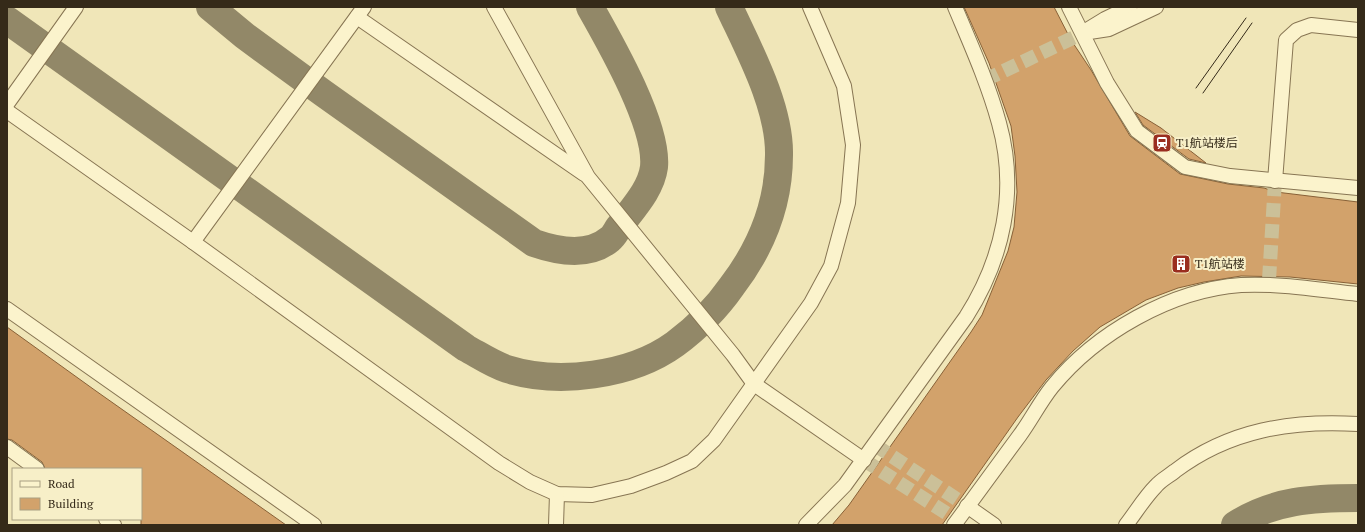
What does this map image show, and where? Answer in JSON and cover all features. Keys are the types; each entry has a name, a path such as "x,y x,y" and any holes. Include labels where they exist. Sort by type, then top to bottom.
{"lane":[{"path":"7,104 76,7"},
{"path":"494,7 588,177 733,355 754,384 864,460"},
{"path":"7,111 193,242 500,463 530,482 558,494 592,495 666,473 692,461 714,440 811,303 831,266 848,203 853,145 844,86 810,7"},
{"path":"806,525 845,485 966,317 979,297 998,252 1006,209 1006,160 1000,124 978,63 955,7"},
{"path":"1070,7 1107,83 1137,130 1185,167 1230,176 1358,188"},
{"path":"1083,33 1105,19 1130,7"},
{"path":"1083,33 1109,29 1156,7"},
{"path":"193,242 360,12 588,177"},
{"path":"1275,181 1286,40 1297,30 1311,25 1358,30"},
{"path":"954,525 1021,434 1052,387 1088,351 1127,324 1163,304 1206,290 1240,285 1269,283 1358,294"},
{"path":"7,309 314,525"},
{"path":"1126,525 1156,485 1196,455 1244,434 1279,427 1316,424 1358,424"},
{"path":"7,447 36,468"},
{"path":"556,525 558,494"},
{"path":"967,506 994,525"}],"building":[{"name":"T1航站楼","path":"964,7 1054,7 1071,40 1091,70 1130,136 1180,174 1228,184 1264,188 1276,192 1358,202 1358,284 1290,277 1241,276 1178,288 1146,300 1100,327 1073,351 1046,380 942,525 832,525 849,505 982,315 1008,251 1014,227 1017,192 1015,156 1011,126 989,63"},
{"path":"1135,112 1161,128 1206,163 1189,159 1143,125"},
{"path":"7,327 286,525 141,525 142,468 45,468 42,462 12,440 7,439"}],"taxiway":[{"path":"210,7 245,36 323,93 534,243 573,251 602,245 614,235 645,191 649,184 654,167 653,150 649,130 641,108 621,63 590,7"},
{"path":"7,20 466,348 507,369 527,374 571,377 616,370 637,364 657,355 675,344 699,324 720,302 752,256 760,241 772,208 776,191 779,155 778,137 769,98 762,79 729,7"},
{"path":"1235,525 1264,510 1279,505 1310,500 1358,498"}],"tunnel":[{"path":"985,80 1083,33"},
{"path":"1269,280 1275,181"},
{"path":"875,445 967,506"},
{"path":"864,460 957,520"}],"tram line":[{"path":"1196,88 1246,18"},
{"path":"1203,93 1252,23"}],"place":[{"name":"T1航站楼后","path":"1162,143"},
{"name":"T1航站楼","path":"1181,264"}]}
